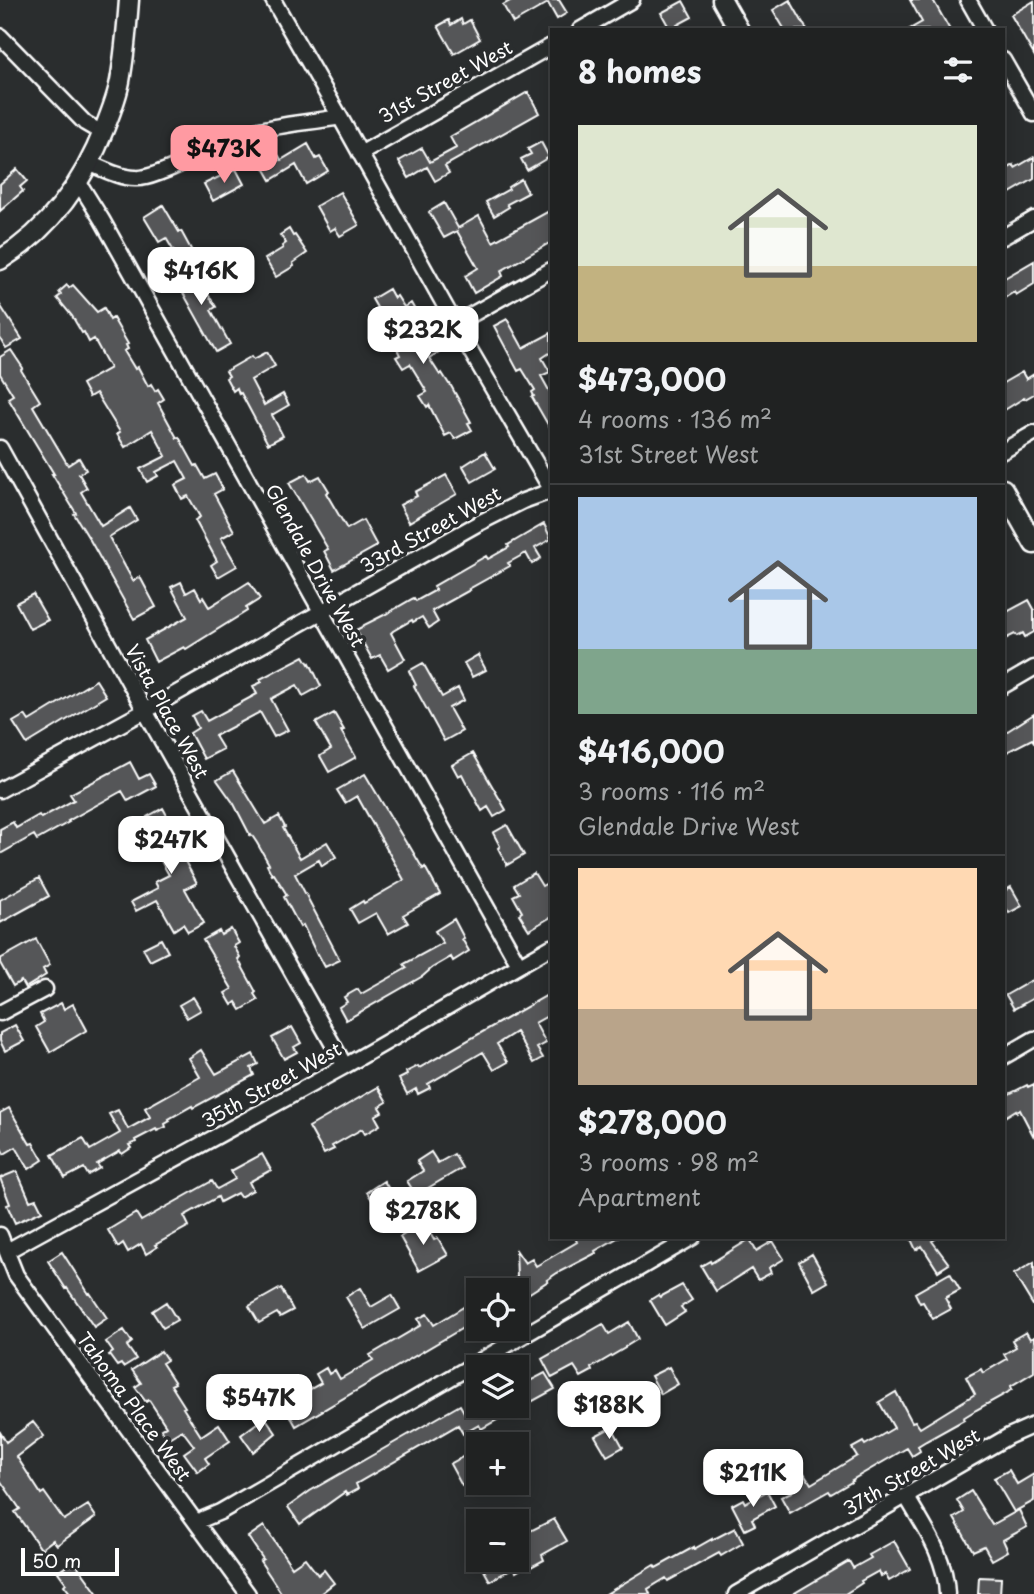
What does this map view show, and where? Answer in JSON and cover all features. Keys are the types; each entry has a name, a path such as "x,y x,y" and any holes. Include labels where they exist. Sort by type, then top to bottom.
{"street":[{"path":"0,260 44,226 58,211 79,183 98,147 120,81 129,0"},
{"path":"273,0 550,488"},
{"path":"583,28 632,0"},
{"path":"722,0 738,28"},
{"path":"968,0 984,28"},
{"path":"0,36 85,123 104,131"},
{"name":"31st Street West","path":"360,154 550,47"},
{"path":"1005,63 1034,114"},
{"path":"89,163 123,176 149,177 183,165 245,134 288,124 340,117"},
{"name":"Glendale Drive West","path":"79,183 519,965"},
{"path":"1005,236 1034,219"},
{"path":"455,324 550,271"},
{"path":"1005,450 1034,433"},
{"name":"Vista Place West","path":"0,448 345,1066"},
{"name":"33rd Street West","path":"0,790 479,523 550,490"},
{"path":"1005,493 1034,544"},
{"path":"1005,685 1034,668"},
{"name":"35th Street West","path":"7,1251 345,1066 550,948"},
{"path":"0,1013 45,989"},
{"path":"1005,1056 1034,1039"},
{"name":"Tahoma Place West","path":"0,1235 16,1275 248,1594"},
{"path":"196,1522 220,1512 689,1239"},
{"name":"37th Street West","path":"736,1594 1009,1436 1034,1425"},
{"path":"906,1496 943,1564 947,1594"}],"building":[{"path":"512,0 559,0 567,13 557,19 548,3 513,23 503,5"},
{"path":"790,0 806,28 784,28 773,10"},
{"path":"910,0 933,0 949,28 912,28 922,22"},
{"path":"683,1 692,17 669,28 661,13"},
{"path":"1034,1 1034,55 1011,15"},
{"path":"461,19 463,24 470,20 480,39 454,54 438,26 449,20 451,25"},
{"path":"528,92 539,113 445,166 449,173 435,181 427,167 409,178 399,161 422,148 430,162 456,148 450,137"},
{"path":"541,142 549,157 527,170 521,159 531,154 528,149"},
{"path":"308,144 316,159 320,157 328,171 306,184 296,165 271,180 263,166 279,156 281,160"},
{"path":"1034,157 1034,179 1005,196 1005,170 1014,165 1015,168"},
{"path":"17,169 27,181 20,187 23,191 0,211 0,184"},
{"path":"236,169 244,184 213,201 204,184"},
{"path":"521,179 528,193 507,204 509,207 494,216 486,202"},
{"path":"340,192 359,225 340,236 335,228 330,231 316,206"},
{"path":"444,203 458,228 479,216 493,242 550,211 550,243 501,271 503,276 474,293 465,276 478,268 457,231 444,238 429,212"},
{"path":"163,205 193,253 179,260 166,238 159,242 144,217"},
{"path":"289,229 307,253 293,263 294,266 276,277 265,259 283,248 286,243 280,235"},
{"path":"1034,261 1034,284 1016,295 1014,292 1005,298 1005,278"},
{"path":"186,265 199,287 202,285 216,307 211,310 230,344 216,352 172,273"},
{"path":"67,285 69,288 73,285 97,312 104,308 110,320 113,318 128,344 128,349 124,351 135,369 138,367 148,386 151,384 155,391 158,389 164,399 158,403 195,466 197,465 205,479 215,474 223,489 214,494 234,531 221,538 237,566 218,577 211,565 217,561 195,520 200,517 188,496 182,499 175,485 187,479 177,461 156,472 158,476 147,482 140,469 166,456 152,430 125,447 117,434 120,432 96,393 89,397 82,384 110,368 94,339 89,342 57,298"},
{"path":"389,289 404,307 411,303 416,312 407,318 423,346 433,341 439,352 429,358 440,375 442,373 450,384 471,422 468,423 472,430 455,439 451,433 445,436 429,405 427,407 420,396 427,392 410,364 403,368 396,357 400,355 396,347 399,346 372,299"},
{"path":"0,305 22,339 6,348 0,338"},
{"path":"507,319 523,348 550,334 550,353 542,358 550,372 541,376 550,392 550,428 532,397 535,390 522,369 518,371 494,326"},
{"path":"11,350 40,401 33,406 68,465 79,458 86,470 79,474 87,488 81,492 101,526 130,508 137,520 109,537 133,581 140,577 156,607 134,619 54,474 8,398 13,395 0,374 0,357"},
{"path":"267,352 275,366 251,380 264,405 283,394 289,405 272,415 283,436 268,444 241,393 239,394 237,388 233,391 226,378 229,376 226,371 252,356 254,359"},
{"path":"1022,372 1026,379 1034,374 1034,394 1005,410 1005,382"},
{"path":"485,452 495,469 472,482 463,466"},
{"path":"306,474 310,481 320,476 329,491 326,493 347,529 363,520 377,546 334,570 324,551 328,549 289,483"},
{"path":"446,475 457,494 409,522 400,505 417,496 415,492"},
{"path":"544,524 550,537 550,540 535,548 541,558 532,564 526,553 508,563 510,566 432,611 438,622 429,628 422,617 393,631 391,633 405,659 388,669 380,655 372,659 356,630 414,598 416,601 436,590 434,586 486,556 488,559 509,547 508,545"},
{"path":"181,582 186,593 195,588 209,607 249,582 260,599 246,608 247,611 186,649 184,647 156,662 145,640 187,617 171,587"},
{"path":"33,594 48,620 30,629 16,603"},
{"path":"1029,600 1034,609 1034,632 1025,637 1023,633 1005,639 1005,613"},
{"path":"478,655 486,670 472,677 464,663"},
{"path":"304,656 321,686 303,696 297,685 271,699 288,730 274,737 260,712 215,736 223,749 204,759 190,733 198,728 192,716 201,711 207,721 257,694 253,686 262,682 260,679"},
{"path":"423,663 442,697 458,688 464,700 449,708 462,731 444,741 414,686 416,685 409,671"},
{"path":"96,680 106,696 27,744 13,722 25,715 29,721"},
{"path":"334,713 356,757 329,772 320,756 331,749 316,723"},
{"path":"1034,714 1034,742 1032,739 1005,753 1005,733"},
{"path":"473,753 506,810 494,817 488,807 482,811 462,774 458,776 452,765"},
{"path":"130,762 139,779 149,774 156,786 128,801 122,791 37,840 34,835 0,854 0,829 13,822 16,828 39,815 41,818 74,800 70,794"},
{"path":"233,771 265,824 279,816 300,858 327,842 336,857 322,866 319,860 295,874 340,960 325,967 303,925 300,927 284,897 287,895 274,874 272,875 257,843 217,780"},
{"path":"365,774 440,894 403,915 408,923 388,934 376,913 358,923 350,909 404,880 357,796 345,803 337,790"},
{"path":"163,808 180,840 175,843 197,883 185,889 204,923 188,932 183,924 174,930 157,900 136,911 131,902 158,888 155,882 169,875 143,829 151,824 147,817"},
{"path":"507,825 524,855 507,865 493,833"},
{"path":"534,873 542,886 550,882 550,918 529,930 519,914 522,912 513,896 519,893 514,885"},
{"path":"39,878 49,896 0,923 0,900"},
{"path":"1011,887 1022,906 1009,913 1005,906 1005,891"},
{"path":"454,919 469,951 453,961 451,957 346,1020 339,1007 347,1002 344,997 358,989 361,994 407,968 404,964 443,943 435,931"},
{"path":"231,929 239,943 234,946 240,957 238,959 258,1000 241,1010 236,1002 232,1005 225,993 232,989 203,940 219,931 221,935"},
{"path":"36,939 50,965 43,969 46,975 25,988 21,981 13,986 0,959"},
{"path":"161,939 168,952 150,961 143,948"},
{"path":"1034,979 1034,998 1014,1009 1006,995"},
{"path":"550,994 550,1015 535,1023 546,1043 537,1048 543,1058 534,1063 516,1032 497,1044 508,1062 494,1070 483,1052 428,1084 430,1088 418,1094 416,1089 407,1094 399,1079 407,1075 406,1072 418,1066 419,1068"},
{"path":"193,997 201,1010 187,1018 179,1005"},
{"path":"61,1003 64,1009 73,1004 87,1030 50,1052 36,1027 44,1022 40,1014"},
{"path":"15,1025 24,1041 5,1051 0,1041 0,1033"},
{"path":"292,1027 301,1043 294,1047 297,1052 284,1059 272,1038"},
{"path":"201,1050 216,1074 253,1054 258,1064 251,1068 254,1075 169,1119 166,1127 135,1140 136,1142 129,1145 131,1148 122,1154 120,1151 97,1164 100,1168 88,1175 84,1168 65,1178 52,1155 83,1138 90,1150 120,1133 109,1114 118,1110 128,1129 150,1117 145,1108 200,1077 189,1058"},
{"path":"1034,1084 1034,1137 1020,1110 1005,1117 1005,1096 1027,1085 1028,1087"},
{"path":"378,1087 387,1102 379,1107 382,1112 375,1116 380,1125 365,1134 362,1129 332,1146 334,1149 324,1154 309,1127"},
{"path":"9,1108 30,1144 33,1143 43,1160 29,1169 16,1147 4,1154 0,1146 0,1113"},
{"path":"431,1152 438,1163 454,1154 462,1168 416,1195 407,1181 423,1171 417,1161"},
{"path":"262,1154 271,1170 249,1182 253,1190 240,1197 237,1193 220,1202 218,1197 184,1216 189,1226 155,1245 157,1247 146,1254 141,1244 128,1252 123,1243 118,1247 108,1230 136,1213 141,1221 212,1181 217,1189 235,1179 231,1171"},
{"path":"17,1171 30,1201 36,1199 42,1211 15,1223 0,1178"},
{"path":"384,1181 398,1204 389,1210 384,1200 376,1206 367,1192"},
{"path":"424,1223 434,1240 438,1238 448,1255 419,1271 400,1237"},
{"path":"576,1239 616,1239 595,1251 596,1253 557,1273 529,1293 529,1278 515,1278 516,1250 525,1263 532,1259 536,1266 577,1242"},
{"path":"750,1239 756,1251 773,1241 784,1259 769,1268 771,1273 758,1280 751,1269 716,1291 701,1266 710,1261 711,1263"},
{"path":"911,1239 936,1239 932,1241 949,1264 938,1271 922,1246 916,1250"},
{"path":"62,1252 107,1318 94,1327 48,1261"},
{"path":"812,1254 828,1282 814,1290 799,1262"},
{"path":"1034,1262 1034,1307 1014,1274"},
{"path":"950,1273 960,1290 945,1298 951,1309 933,1319 915,1293"},
{"path":"682,1285 692,1300 681,1307 685,1312 665,1325 650,1300"},
{"path":"281,1288 293,1310 280,1317 277,1313 259,1323 249,1306"},
{"path":"360,1288 371,1307 392,1295 400,1309 365,1329 346,1297"},
{"path":"166,1302 177,1320 163,1328 152,1311"},
{"path":"466,1305 466,1326 296,1426 287,1410 296,1405 293,1399 321,1383 316,1374 326,1368 329,1374 335,1370 340,1379 373,1360 370,1355 421,1325 418,1319 427,1314 434,1325"},
{"path":"629,1322 638,1339 581,1377 574,1366 552,1378 542,1359 603,1324 609,1334"},
{"path":"124,1330 132,1342 127,1346 136,1359 123,1367 121,1364 117,1366 109,1355 113,1352 106,1342"},
{"path":"1026,1332 1030,1339 1034,1337 1034,1372 1011,1386 1012,1389 1007,1393 918,1446 920,1451 912,1456 907,1448 831,1494 829,1491 790,1513 781,1497 791,1492 786,1483 804,1473 811,1484 857,1456 852,1448 863,1442 865,1445 894,1428 879,1402 896,1392 912,1422 915,1421 920,1428 975,1394 966,1377 981,1369 983,1373 1007,1359 1004,1354 1016,1347 1012,1340"},
{"path":"161,1351 167,1360 162,1363 175,1383 171,1385 201,1436 219,1424 230,1441 205,1458 209,1464 198,1472 184,1453 194,1446 182,1430 167,1439 161,1429 166,1426 149,1400 146,1402 135,1387 141,1383 132,1370"},
{"path":"669,1367 678,1384 661,1394 651,1376"},
{"path":"545,1373 555,1389 529,1403 529,1381"},
{"path":"460,1405 466,1418 500,1418 481,1429 479,1425 463,1434 458,1425 356,1484 358,1489 347,1495 345,1492 300,1524 288,1507 310,1491"},
{"path":"265,1417 276,1433 253,1452 241,1435"},
{"path":"33,1422 44,1436 17,1457 41,1494 44,1492 64,1520 88,1505 96,1517 57,1545 53,1540 41,1549 15,1512 20,1509 0,1480 0,1432 6,1442"},
{"path":"612,1427 623,1447 607,1456 595,1436"},
{"path":"466,1455 466,1484 462,1486 450,1464"},
{"path":"1009,1470 1017,1484 1034,1474 1034,1501 1014,1512 994,1478"},
{"path":"767,1491 775,1506 752,1519 755,1525 745,1530 732,1505 743,1499 745,1503"},
{"path":"971,1491 992,1525 1019,1510 1027,1527 1003,1540 1008,1551 992,1560 984,1546 973,1551 954,1518 964,1512 957,1500"},
{"path":"554,1519 567,1541 542,1555 544,1560 531,1567 529,1532"},
{"path":"264,1526 292,1567 305,1558 318,1575 324,1570 334,1583 320,1594 282,1594 248,1537"},
{"path":"735,1528 743,1543 668,1581 666,1578 648,1589 650,1594 606,1594 654,1565 656,1568"},
{"path":"894,1541 910,1569 889,1581 885,1574 881,1576 879,1571 845,1594 793,1594 849,1561 853,1568"},
{"path":"74,1561 98,1594 71,1594 64,1585 66,1583 58,1572"},
{"path":"485,1572 505,1572 490,1581"},
{"path":"979,1577 1001,1578 1000,1594 978,1594"}]}
